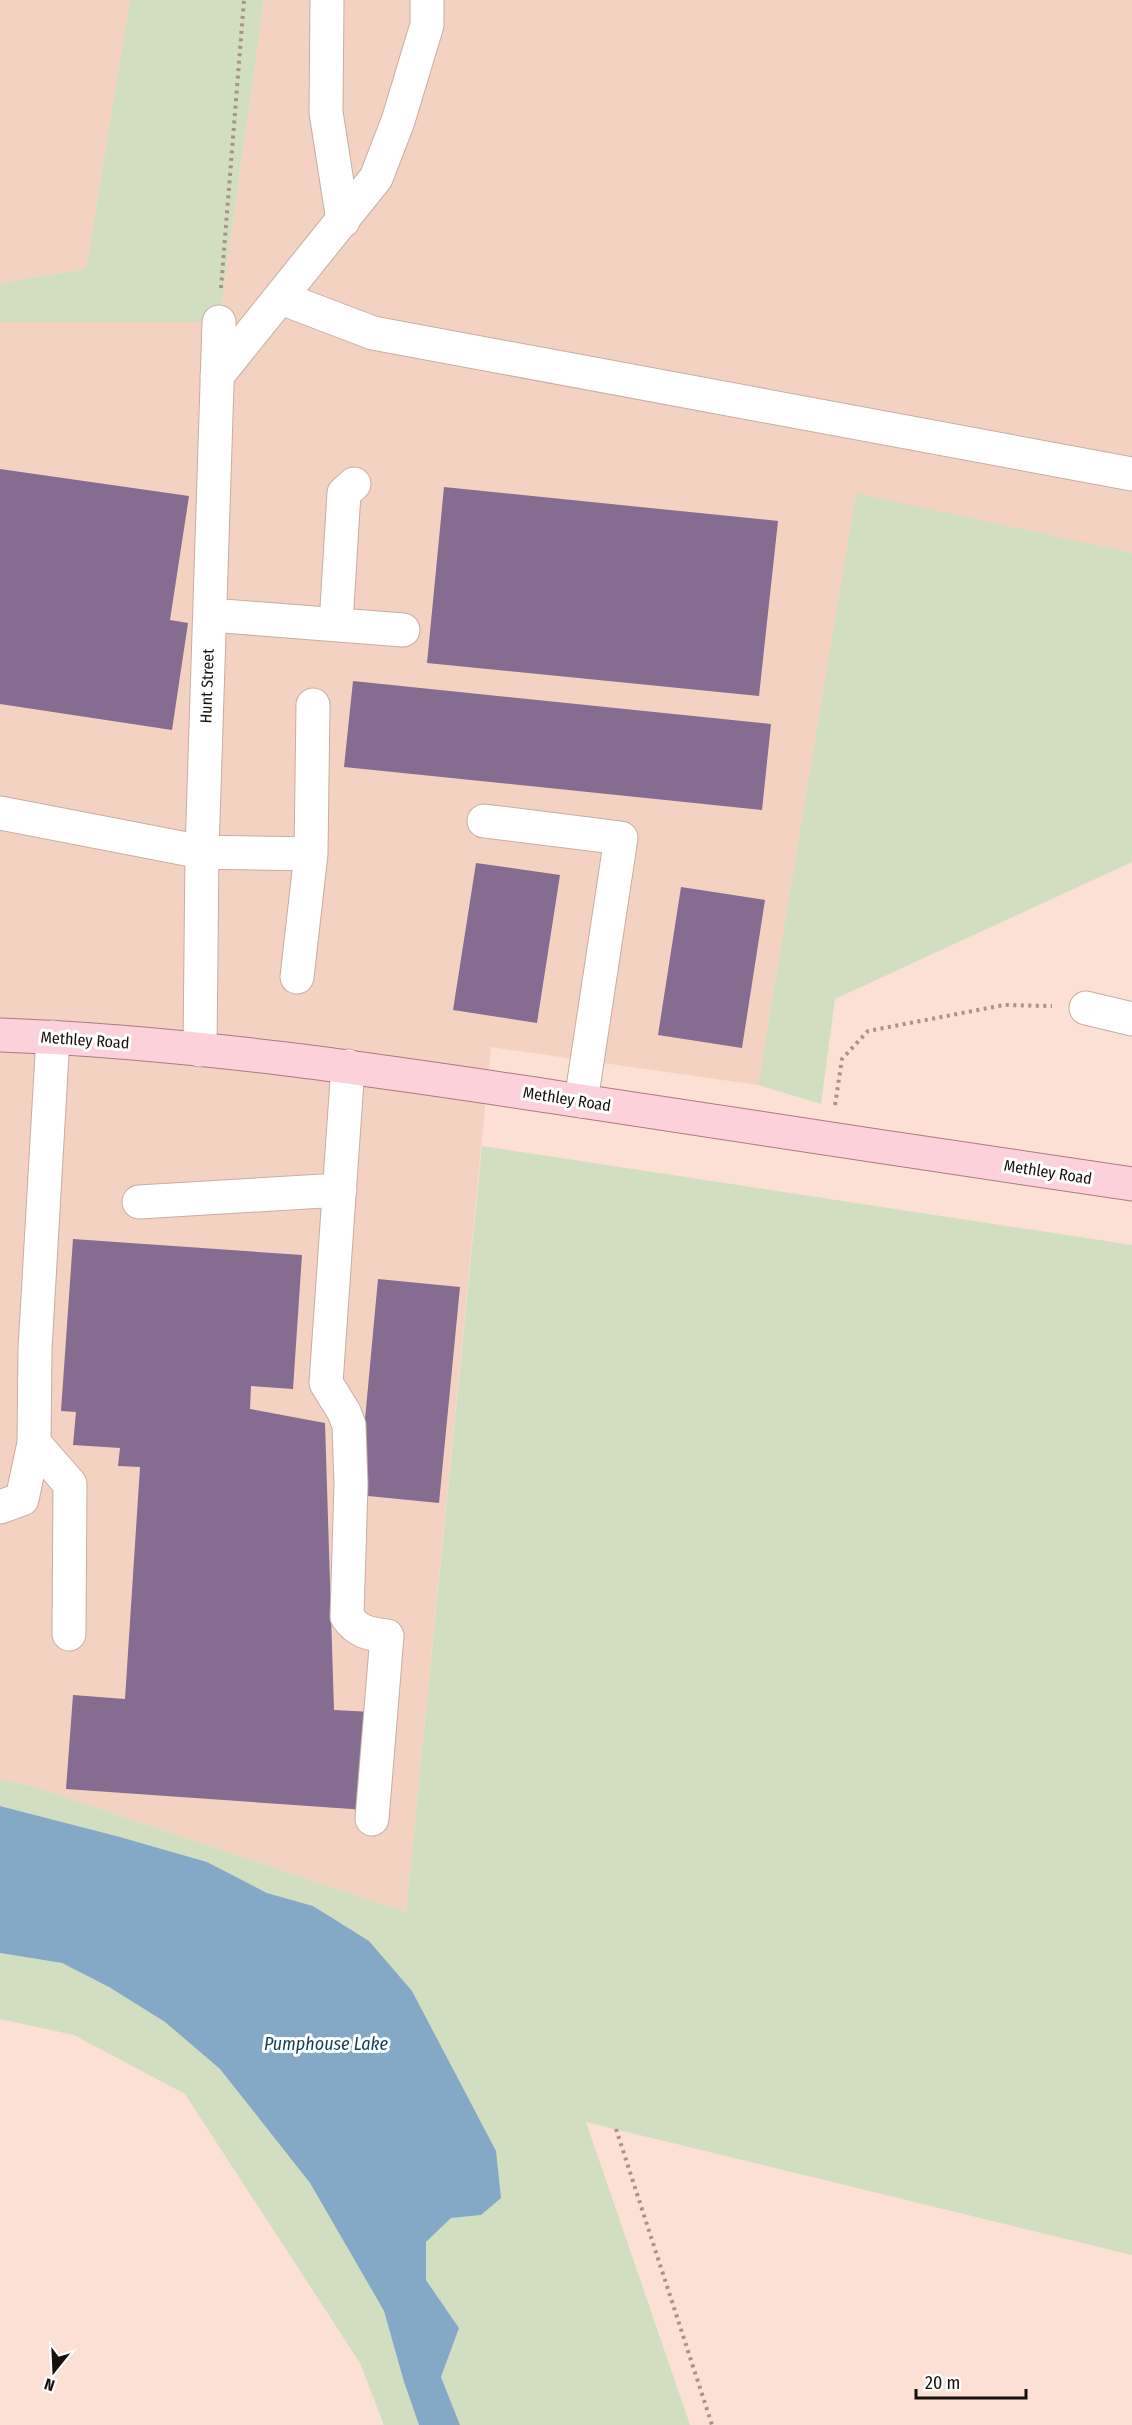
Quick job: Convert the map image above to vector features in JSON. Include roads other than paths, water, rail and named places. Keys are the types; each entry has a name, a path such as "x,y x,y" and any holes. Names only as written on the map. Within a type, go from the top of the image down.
{"main road":[{"name":"Methley Road","path":"0,1035 53,1037 201,1050 348,1066 1132,1184"}],"street":[{"path":"327,0 326,112 343,221"},
{"path":"217,376 376,178 398,121 427,26 427,0"},
{"path":"281,298 373,333 1132,474"},
{"name":"Hunt Street","path":"201,1050 202,852 219,322"},
{"path":"336,624 344,493 354,484"},
{"path":"210,615 403,630"},
{"path":"297,977 311,854 313,705"},
{"path":"0,813 202,852 311,854"},
{"path":"484,821 621,838 581,1101"},
{"path":"1086,1008 1132,1018"},
{"path":"0,1507 22,1499 34,1443 35,1349 53,1037"},
{"path":"348,1066 326,1383 344,1412 349,1425 351,1485 347,1617 355,1627 366,1634 387,1636 372,1819"},
{"path":"139,1202 340,1190"},
{"path":"34,1443 70,1484 69,1634"}],"water":[{"name":"Pumphouse Lake","path":"0,1806 207,1862 267,1893 313,1906 369,1941 412,1991 496,2151 501,2198 481,2215 451,2218 426,2242 426,2280 459,2328 441,2377 460,2425 419,2425 384,2311 310,2183 220,2069 165,2022 109,1987 62,1963 0,1953"}]}
